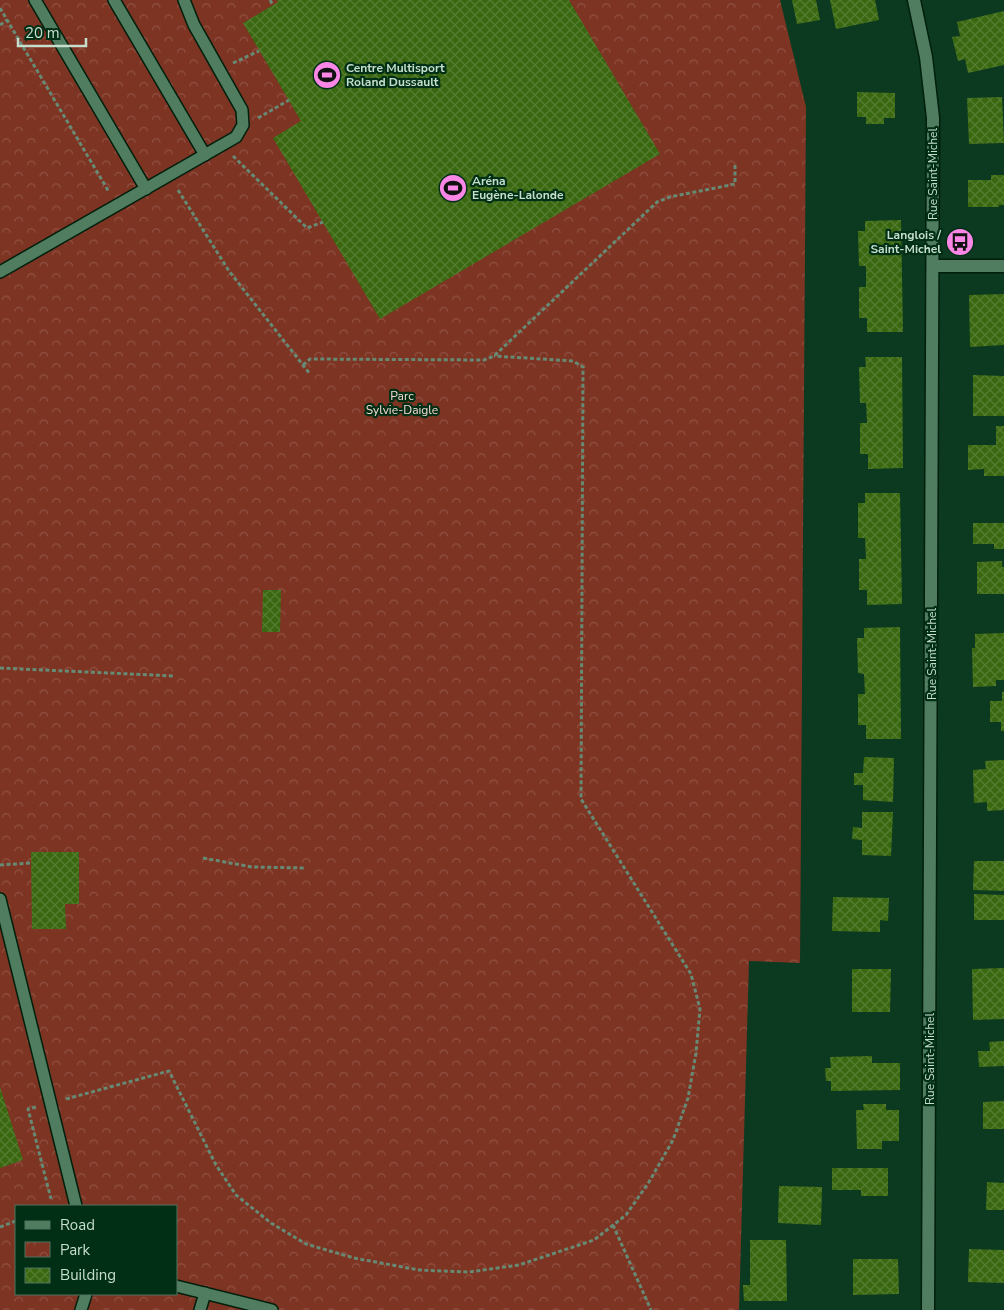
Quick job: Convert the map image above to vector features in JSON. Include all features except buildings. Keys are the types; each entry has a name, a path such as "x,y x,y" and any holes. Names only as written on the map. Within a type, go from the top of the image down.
{"street":[{"name":"Rue Saint-Michel","path":"914,0 926,57 933,118 928,1310"},
{"path":"933,266 1004,266"}],"lane":[{"path":"35,0 146,189"},
{"path":"114,0 205,155"},
{"path":"0,272 236,137 243,125 242,110 194,25 184,0"},
{"path":"0,899 76,1205"},
{"path":"178,1286 272,1310"},
{"path":"200,1310 205,1293"},
{"path":"81,1310 86,1295"}],"path":[{"path":"270,0 273,5"},
{"path":"0,8 117,205"},
{"path":"0,25 7,20"},
{"path":"219,69 259,51"},
{"path":"242,120 260,117 289,100"},
{"path":"222,145 307,228 323,222"},
{"path":"303,365 310,359 484,360 494,356 657,202 670,197 735,184 735,165"},
{"path":"170,176 229,271 310,374"},
{"path":"74,1096 169,1071 216,1165 236,1195 271,1223 306,1244 354,1258 419,1270 470,1272 519,1265 594,1240 626,1215 649,1182 673,1140 688,1098 696,1053 700,1009 691,974 581,799 583,367 573,361 494,356"},
{"path":"0,668 174,676"},
{"path":"203,858 252,867 305,868"},
{"path":"0,865 31,863"},
{"path":"0,1227 15,1222"},
{"path":"613,1225 651,1310"}],"green space":[{"name":"Parc Sylvie-Daigle","path":"0,0 780,0 806,107 800,963 749,961 739,1310 0,1310"}],"place":[{"name":"Centre Multisport Roland Dussault","path":"327,75"},
{"name":"Aréna Eugène-Lalonde","path":"453,188"},
{"name":"Langlois / Saint-Michel","path":"960,242"}]}
